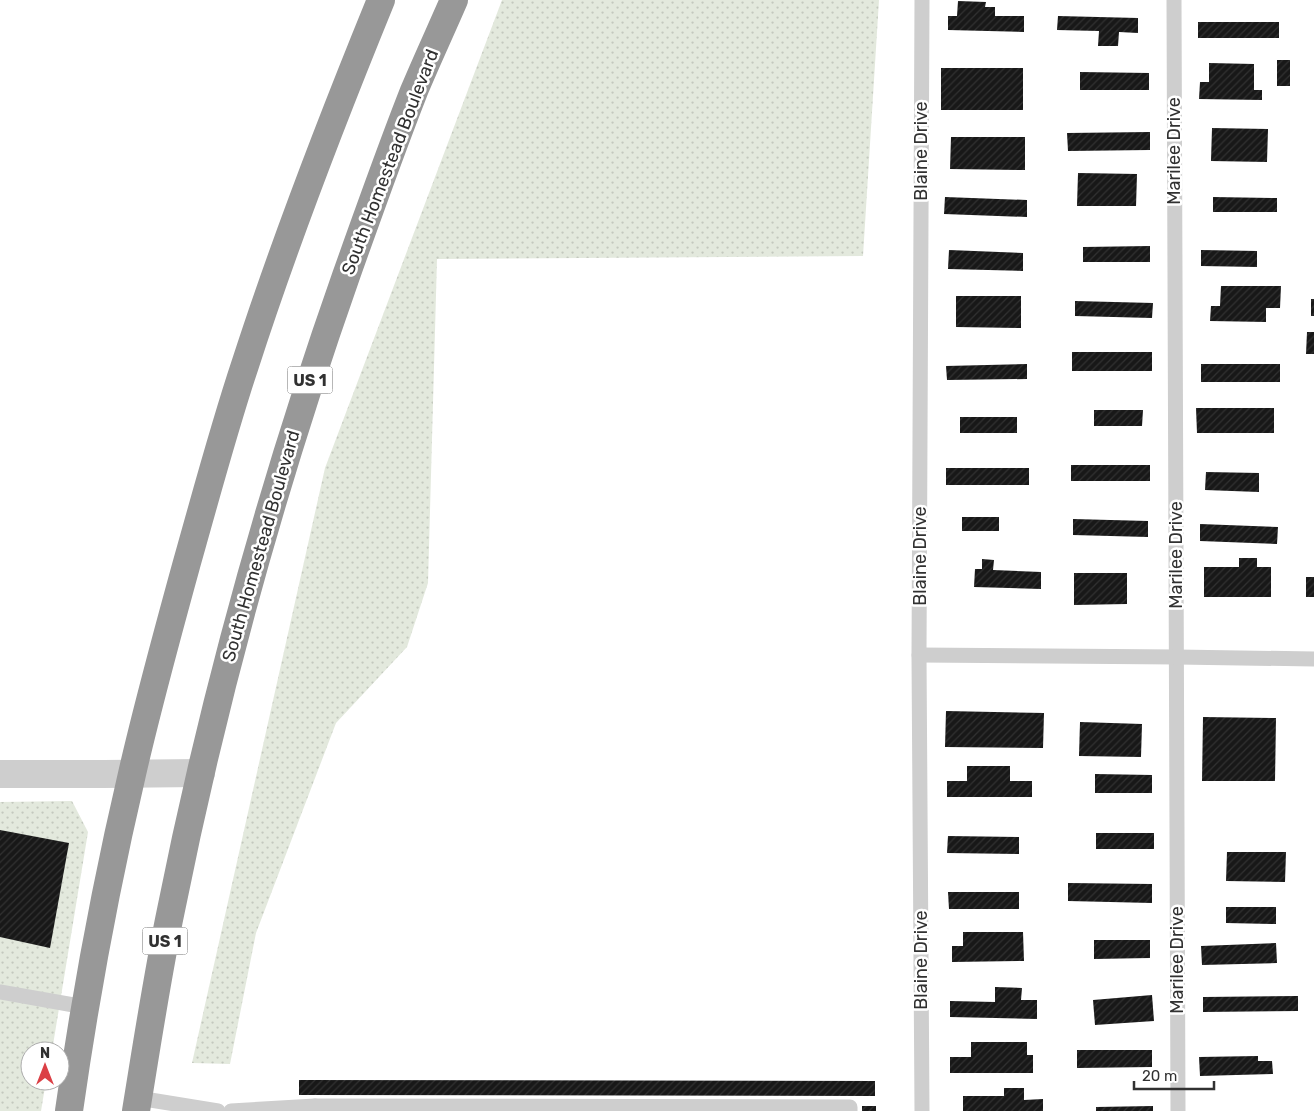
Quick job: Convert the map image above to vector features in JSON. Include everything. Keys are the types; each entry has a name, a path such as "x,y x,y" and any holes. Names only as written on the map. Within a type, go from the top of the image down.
{"highway":[{"path":"68,1111 85,1007 132,774 176,603 244,366 296,215 381,0"},
{"name":"South Homestead Boulevard","path":"137,1104 171,911 201,772 233,640 264,529 314,367 370,206 415,89 454,0"}],"street":[{"path":"0,774 201,772"}],"lane":[{"name":"Blaine Drive","path":"922,0 919,655 922,1111"},
{"name":"Marilee Drive","path":"1174,0 1178,1111"},
{"path":"919,655 1177,656 1314,659"},
{"path":"0,992 85,1007"},
{"path":"137,1104 218,1111"},
{"path":"231,1111 850,1107 850,1111"}],"shaded area":[{"path":"502,0 879,0 863,256 437,259 428,583 407,647 336,723 256,933 230,1064 192,1063 325,468"},
{"path":"72,801 88,832 54,1041 20,1041 20,1091 44,1091 41,1111 0,1111 0,802"}],"building":[{"path":"958,1 986,2 985,7 995,7 995,16 1024,16 1024,32 948,30 948,16 957,16"},
{"path":"1058,16 1138,18 1138,33 1119,32 1118,46 1098,46 1099,31 1057,30"},
{"path":"1198,22 1279,22 1279,38 1198,38"},
{"path":"1277,60 1290,60 1290,86 1277,86"},
{"path":"1209,63 1254,64 1254,90 1262,90 1262,100 1199,99 1200,82 1209,82"},
{"path":"941,68 1023,68 1023,110 941,110"},
{"path":"1080,72 1149,73 1149,90 1080,90"},
{"path":"1212,128 1268,129 1267,162 1211,161"},
{"path":"1150,132 1150,150 1068,151 1067,133"},
{"path":"951,137 1025,137 1025,170 950,169"},
{"path":"1078,173 1137,174 1136,206 1077,206"},
{"path":"945,197 1027,200 1027,217 944,214"},
{"path":"1213,197 1277,198 1277,212 1213,212"},
{"path":"1150,246 1150,262 1083,262 1083,247"},
{"path":"949,250 1023,253 1023,271 948,269"},
{"path":"1201,250 1257,251 1257,267 1201,266"},
{"path":"1221,286 1281,286 1280,308 1266,308 1266,322 1210,321 1211,306 1220,306"},
{"path":"956,296 1021,296 1021,328 956,327"},
{"path":"1311,299 1314,299 1314,316 1311,316"},
{"path":"1075,301 1153,303 1152,318 1075,316"},
{"path":"1307,332 1314,332 1314,354 1306,354"},
{"path":"1072,352 1152,352 1152,371 1072,371"},
{"path":"1027,364 1027,379 947,380 946,366"},
{"path":"1201,364 1280,364 1280,382 1201,382"},
{"path":"1196,408 1274,408 1274,433 1197,433"},
{"path":"1094,410 1143,410 1142,426 1094,426"},
{"path":"960,417 1017,417 1017,433 960,433"},
{"path":"1071,465 1150,465 1150,481 1071,481"},
{"path":"946,468 1029,468 1029,485 946,485"},
{"path":"1206,472 1259,473 1259,492 1205,490"},
{"path":"962,517 999,517 999,531 962,531"},
{"path":"1073,519 1148,521 1148,537 1073,535"},
{"path":"1200,524 1278,527 1277,544 1200,541"},
{"path":"1239,558 1257,558 1257,567 1271,567 1271,597 1204,597 1204,567 1239,567"},
{"path":"982,559 994,560 993,570 1041,572 1041,589 974,587 975,569 982,569"},
{"path":"1074,573 1127,573 1127,604 1074,605"},
{"path":"1306,577 1314,577 1314,597 1306,597"},
{"path":"946,711 1044,713 1043,748 945,747"},
{"path":"1203,717 1276,718 1275,781 1202,781"},
{"path":"1080,722 1142,724 1141,757 1079,756"},
{"path":"967,766 1010,766 1010,781 1032,781 1032,797 947,797 947,781 967,781"},
{"path":"1095,774 1152,775 1152,793 1095,793"},
{"path":"0,830 69,843 50,948 0,937"},
{"path":"1096,833 1154,833 1154,849 1096,849"},
{"path":"948,836 1019,837 1019,854 947,853"},
{"path":"1227,852 1286,852 1285,882 1226,881"},
{"path":"1068,883 1152,884 1152,903 1068,901"},
{"path":"948,892 1019,892 1019,909 949,909"},
{"path":"1226,907 1276,907 1276,924 1226,923"},
{"path":"963,932 1023,932 1024,961 952,962 952,946 963,946"},
{"path":"1094,940 1150,940 1150,958 1094,959"},
{"path":"1276,943 1277,963 1202,965 1201,946"},
{"path":"995,987 1022,988 1021,1000 1037,1000 1037,1019 950,1017 950,1001 995,1002"},
{"path":"1152,995 1154,1021 1095,1025 1093,1000"},
{"path":"1298,996 1298,1011 1203,1012 1203,997"},
{"path":"971,1042 1027,1042 1027,1055 1033,1055 1033,1073 950,1073 950,1057 971,1057"},
{"path":"1077,1050 1152,1050 1152,1067 1077,1068"},
{"path":"1258,1056 1258,1061 1272,1061 1273,1074 1200,1076 1199,1057"},
{"path":"299,1080 875,1081 875,1096 299,1095"},
{"path":"1004,1088 1024,1088 1024,1100 1043,1099 1043,1111 963,1111 963,1096 1004,1096"},
{"path":"862,1106 876,1106 876,1111 862,1111"},
{"path":"1153,1106 1153,1111 1096,1111 1096,1107"}]}
